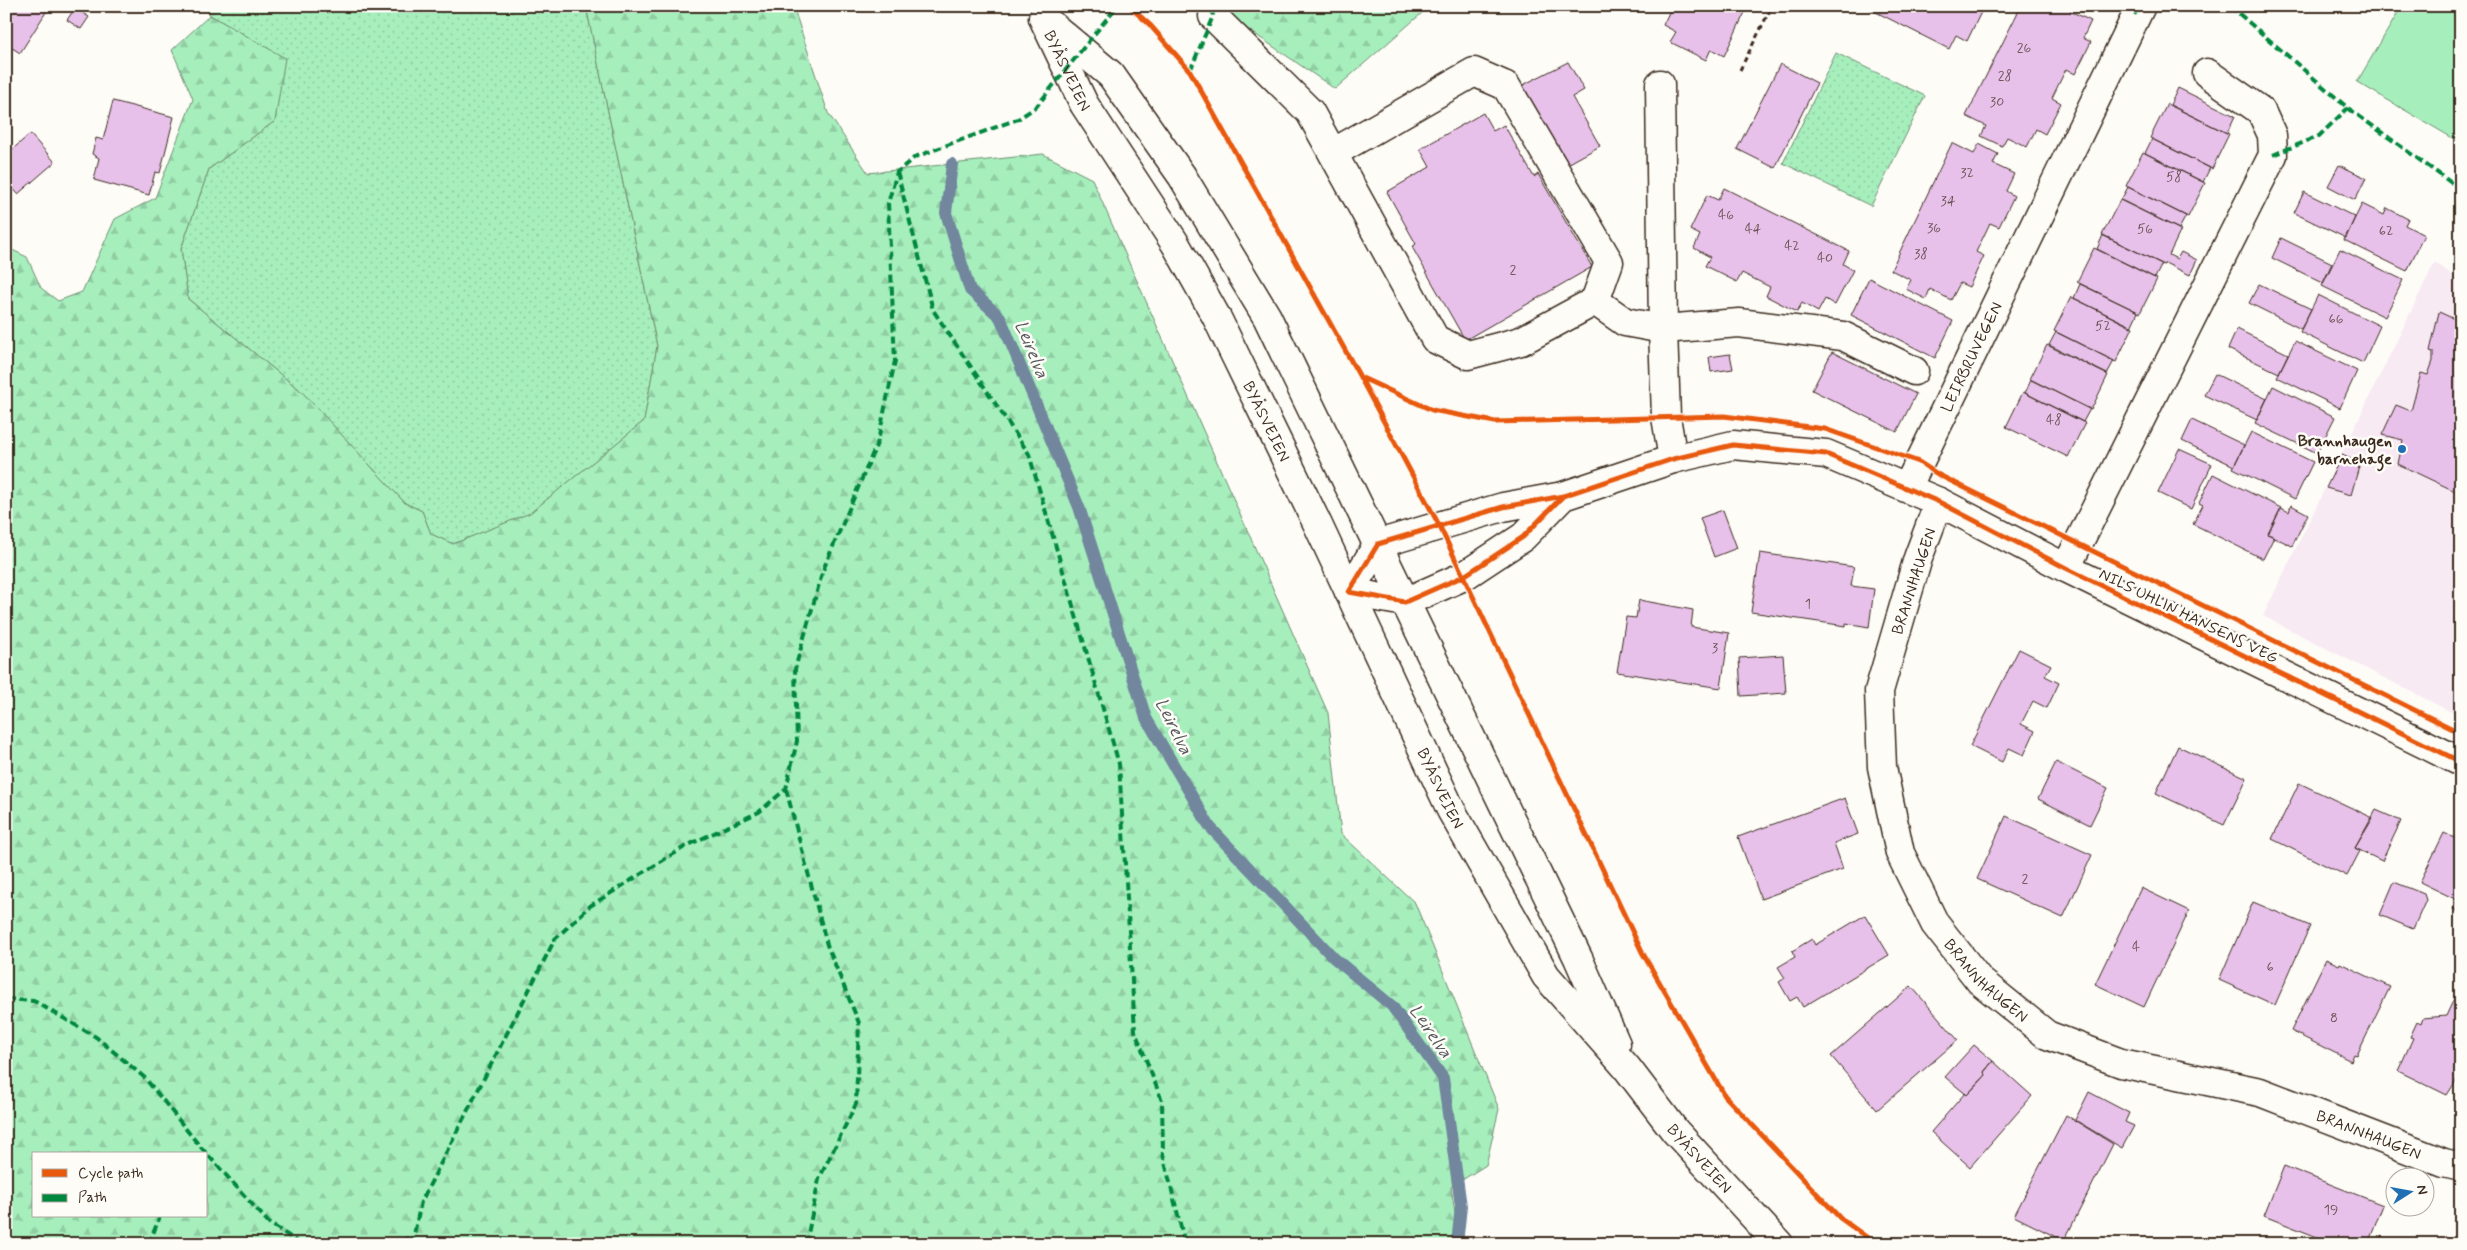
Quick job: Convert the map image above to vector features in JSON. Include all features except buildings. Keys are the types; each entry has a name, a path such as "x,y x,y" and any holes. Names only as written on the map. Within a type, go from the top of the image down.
{"street":[{"name":"LEIRBRUVEGEN","path":"1908,488 2140,6"},
{"name":"BYÅSVEIEN","path":"1037,12 1111,75 1182,176 1267,317 1578,958 1627,1068"},
{"name":"BYÅSVEIEN","path":"1037,12 1084,104 1174,244 1216,316 1349,592 1451,810 1546,976 1627,1068 1675,1130 1779,1244"},
{"path":"1213,16 1310,112 1436,339 1468,355 1521,341 1595,300 1610,262 1506,86 1474,72 1333,153"},
{"path":"2066,568 2274,155 2272,135 2261,111 2207,73"},
{"path":"1660,84 1662,329 1666,416 1673,459"},
{"path":"1595,300 1625,322 1662,329 1739,323 1843,336 1914,370"},
{"path":"1563,496 1523,537 1464,576 1405,602 1349,592 1378,544 1503,506 1563,496 1673,459 1733,445 1826,454 1908,488"},
{"name":"NILS UHLIN HANSENS VEG","path":"1908,488 1939,502 2066,568 2461,762"},
{"name":"BRANNHAUGEN","path":"1939,502 1918,558 1878,691 1882,767 1900,853 1934,924 1980,981 2047,1035 2122,1063 2260,1092 2444,1164 2461,1167"}],"path":[{"path":"1740,70 1772,6"}],"shaded area":[{"name":"Brannhaugen barnehage","path":"2435,262 2461,282 2461,717 2263,616"}],"green space":[{"path":"207,6 586,6 657,346 644,421 529,514 453,544 431,534 422,511 405,503 302,392 188,299 181,249 209,169 275,121 284,58 210,15"},
{"path":"586,6 793,6 828,113 868,173 1043,154 1092,179 1328,713 1341,834 1415,903 1499,1109 1486,1165 1451,1187 1460,1244 6,1244 6,247 27,257 41,288 58,301 82,292 115,219 155,198 193,99 172,50 210,15 285,58 275,121 209,169 181,249 188,299 302,392 405,503 422,511 431,534 453,544 530,513 644,421 657,346"},
{"path":"1214,6 1430,6 1335,89"},
{"path":"2402,6 2461,6 2461,143 2357,82"},
{"path":"1836,53 1925,96 1871,206 1783,163"}],"waterway":[{"name":"Leirelva","path":"952,164 946,213 970,290 1000,317 1079,507 1146,718 1210,827 1334,958 1392,1006 1443,1078 1461,1206 1457,1244"}],"marked path":[{"path":"412,1244 421,1202 555,939 590,906 686,846 759,812 786,789 797,741 795,669 823,570 878,441 895,361 888,203 897,172 915,157 1018,119 1036,107 1117,6"},
{"path":"1190,71 1213,16 1212,6"},
{"path":"2124,6 2137,14"},
{"path":"2230,6 2348,108 2461,190"},
{"path":"2273,155 2319,136 2348,108"},
{"path":"897,172 933,310 1029,454 1119,764 1135,1031 1162,1101 1163,1154 1185,1244"},
{"path":"786,789 827,945 859,1023 856,1104 819,1179 806,1244"},
{"path":"6,999 34,1001 96,1037 145,1078 205,1152"},
{"path":"208,1155 269,1223 301,1244"},
{"path":"149,1244 159,1218"},
{"path":"389,1244 412,1237"}],"cycle path":[{"path":"1129,6 1150,25 1190,71 1360,377 1439,525 1642,952 1725,1096 1840,1218 1876,1244"},
{"path":"1360,377 1432,410 1495,422 1724,416 1825,429 1919,462 1939,475 2461,733"},
{"path":"1563,496 1523,537 1464,576 1405,602 1349,592 1378,544 1503,507 1563,496 1673,459 1733,445 1826,454 1939,502 2066,568 2461,762"}],"place":[{"name":"Brannhaugen barnehage","path":"2402,449"}]}
